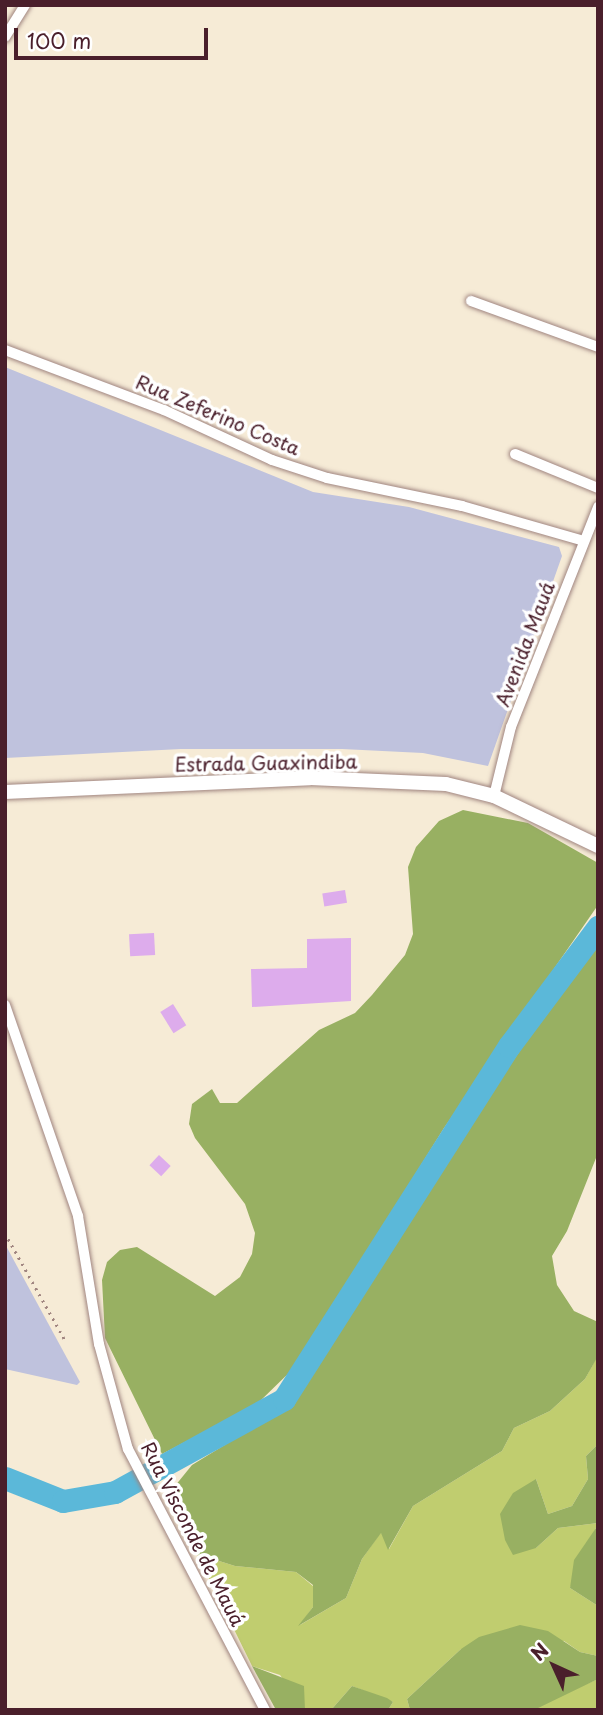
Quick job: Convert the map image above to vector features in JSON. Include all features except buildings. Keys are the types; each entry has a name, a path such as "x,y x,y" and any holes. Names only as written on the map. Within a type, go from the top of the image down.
{"street":[{"path":"5,37 24,5"},
{"path":"471,301 598,347"},
{"name":"Rua Zeferino Costa","path":"5,350 164,410 272,460 327,478 462,506 584,541"},
{"path":"515,453 598,488"},
{"name":"Avenida Mauá","path":"494,796 511,727 598,507"},
{"name":"Estrada Guaxindiba","path":"5,792 310,778 446,784 494,796 598,846"},
{"name":"Rua Visconde de Mauá","path":"5,1005 78,1216 99,1344 131,1456 265,1710"}],"path":[{"path":"5,1233 65,1340"}],"shaded area":[{"path":"5,367 313,492 409,507 559,547 562,556 488,766 423,753 342,749 181,749 5,758"},
{"path":"5,1244 80,1382 77,1385 5,1369"}],"green space":[{"path":"463,810 528,823 598,863 598,905 444,1128 296,1366 256,1405 162,1454 105,1338 102,1280 107,1262 120,1250 137,1247 215,1296 240,1277 252,1254 255,1233 245,1204 195,1138 189,1124 192,1104 212,1089 220,1103 237,1103 319,1030 355,1013 372,995 405,955 413,934 408,867 416,847 439,821"},
{"path":"598,943 598,1153 567,1231 552,1256 557,1285 574,1311 598,1322 598,1356 585,1379 550,1411 514,1428 502,1451 413,1506 388,1550 381,1533 362,1559 346,1598 298,1626 313,1607 313,1585 296,1572 235,1566 197,1554 166,1497 192,1465 272,1416 313,1365 430,1183 553,1002"},
{"path":"598,1355 598,1444 586,1456 588,1479 572,1506 548,1514 536,1479 536,1548 558,1528 598,1523 570,1588 598,1606 598,1656 580,1652 564,1641 461,1649 407,1699 410,1710 388,1710 393,1702 352,1686 331,1710 305,1710 280,1675 252,1666 197,1554 235,1566 296,1572 313,1586 313,1607 300,1625 346,1598 362,1559 381,1532 389,1549 413,1506 502,1451 514,1428 550,1411 585,1379"},
{"path":"598,1444 598,1523 558,1528 536,1548 513,1555 505,1540 500,1514 513,1493 536,1479 548,1514 572,1506 588,1479 586,1456"},
{"path":"598,1525 598,1606 570,1588 574,1560"},
{"path":"520,1625 548,1631 580,1652 598,1656 598,1679 534,1710 410,1710 407,1699 461,1649 479,1637"},
{"path":"252,1666 304,1686 305,1710 276,1710"},
{"path":"598,1679 598,1708 534,1710 542,1703"},
{"path":"352,1686 393,1702 388,1710 331,1710"}],"waterway":[{"path":"5,1478 63,1501 115,1492 284,1399 509,1046 598,927"}]}
